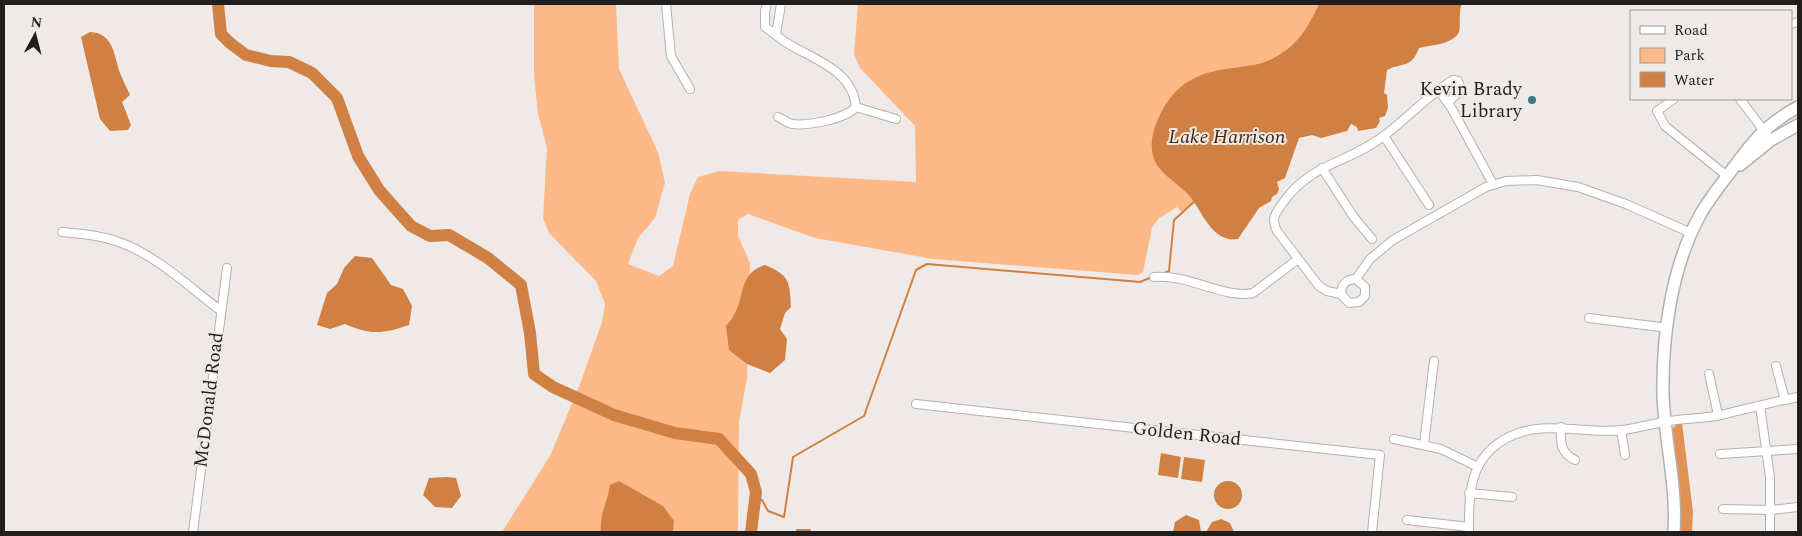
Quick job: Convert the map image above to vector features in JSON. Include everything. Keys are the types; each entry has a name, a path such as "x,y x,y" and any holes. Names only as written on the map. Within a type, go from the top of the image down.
{"street":[{"path":"666,4 671,56 690,89"},
{"path":"767,4 765,27 785,42 839,73 852,88 856,107"},
{"path":"776,34 780,4"},
{"path":"1356,279 1365,287 1362,300 1349,303 1341,294 1327,291 1319,286 1277,231 1274,217 1293,188 1306,176 1384,136 1438,89 1453,80 1461,85 1459,93 1448,103"},
{"path":"1438,89 1448,103 1493,184"},
{"path":"1673,100 1657,111 1665,126 1728,176"},
{"path":"1741,100 1771,140"},
{"path":"778,117 792,124 833,119 850,113 856,107"},
{"path":"856,107 896,118"},
{"path":"1674,532 1674,492 1665,422 1664,370 1668,328 1676,280 1691,233 1708,201 1752,142 1764,130 1798,107"},
{"path":"1728,176 1771,140 1798,125"},
{"path":"1384,136 1429,205"},
{"path":"1322,168 1353,216 1372,239"},
{"path":"1341,294 1346,281 1356,279 1382,247 1493,184 1520,180 1578,187 1626,204 1691,233"},
{"path":"62,232 94,235 120,242 149,257 220,310"},
{"path":"1154,277 1181,278 1234,294 1253,293 1298,259"},
{"name":"McDonald Road","path":"193,532 220,310 227,268"},
{"path":"1589,318 1668,328"},
{"path":"1424,444 1434,361"},
{"path":"1776,366 1785,400"},
{"path":"1709,374 1718,415"},
{"path":"1407,520 1469,529 1469,493 1478,467 1486,456 1504,439 1536,428 1561,427 1603,432 1621,430 1718,415 1798,397"},
{"name":"Golden Road","path":"916,404 1380,455 1372,532"},
{"path":"1760,406 1768,450 1772,510 1770,532"},
{"path":"1561,427 1562,449 1575,460"},
{"path":"1621,430 1625,455"},
{"path":"1394,439 1424,444 1450,453 1478,467"},
{"path":"1720,454 1798,449"},
{"path":"1469,493 1512,497"},
{"path":"1723,509 1772,510 1798,507"}],"green space":[{"path":"534,4 616,4 619,69 658,152 665,183 655,218 638,238 628,264 659,276 673,266 690,194 698,177 719,171 916,182 915,126 860,68 854,54 858,4 1403,4 1182,213 1177,207 1158,219 1152,228 1143,272 1138,275 933,259 815,238 748,214 738,220 738,236 750,263 747,378 739,422 738,532 502,532 550,456 580,384 602,322 605,304 596,281 549,233 543,218 547,148 538,114 534,76"}],"shaded area":[{"path":"1677,424 1682,424 1683,431 1693,512 1692,532 1680,532 1679,482 1672,429"}],"water":[{"name":"Lake Harrison","path":"1319,4 1462,4 1460,29 1452,40 1419,48 1410,62 1387,70 1384,93 1387,95 1388,108 1385,116 1379,118 1380,121 1376,128 1358,131 1357,127 1351,124 1347,131 1321,138 1312,135 1299,138 1285,178 1277,182 1279,189 1277,194 1272,197 1271,201 1259,208 1238,239 1223,237 1211,228 1190,197 1161,170 1154,160 1152,144 1156,124 1169,100 1186,83 1196,77 1220,70 1259,64 1283,53 1301,35"},
{"path":"90,32 104,36 112,46 120,73 130,95 122,102 131,125 128,130 110,131 100,119 81,37"},
{"path":"355,256 372,258 391,285 403,289 412,306 409,325 384,332 369,332 345,324 330,329 317,325 327,293 337,284 344,268"},
{"path":"765,265 779,272 787,280 791,307 785,313 780,329 787,339 785,360 770,373 747,364 729,350 726,326 738,306 747,279 751,273"},
{"path":"1161,453 1181,457 1178,478 1158,475"},
{"path":"1184,457 1205,460 1202,482 1181,479"},
{"path":"429,478 456,478 461,496 452,508 435,507 423,495"},
{"path":"619,481 663,506 674,521 673,532 601,531 601,519 610,485"},
{"path":"1228,481 1238,485 1242,495 1238,505 1228,509 1218,505 1214,495 1218,485"},
{"path":"1186,515 1199,520 1201,532 1173,532 1175,522"},
{"path":"1221,519 1230,523 1234,532 1206,532 1212,522"}],"waterway":[{"path":"218,4 221,34 230,43 246,55 271,61 289,62 312,73 337,98 358,156 379,190 411,226 430,236 449,235 488,258 521,285 530,333 534,374 553,387 614,415 675,433 719,439 751,474 756,492 751,532"},
{"path":"1162,274 1169,271 1174,220 1195,201"},
{"path":"756,503 762,500 768,511 784,517 793,457 864,416 916,270 927,264 1140,282 1152,277"},
{"path":"799,532 797,530 810,530"}],"place":[{"name":"Kevin Brady Library","path":"1532,100"}]}
